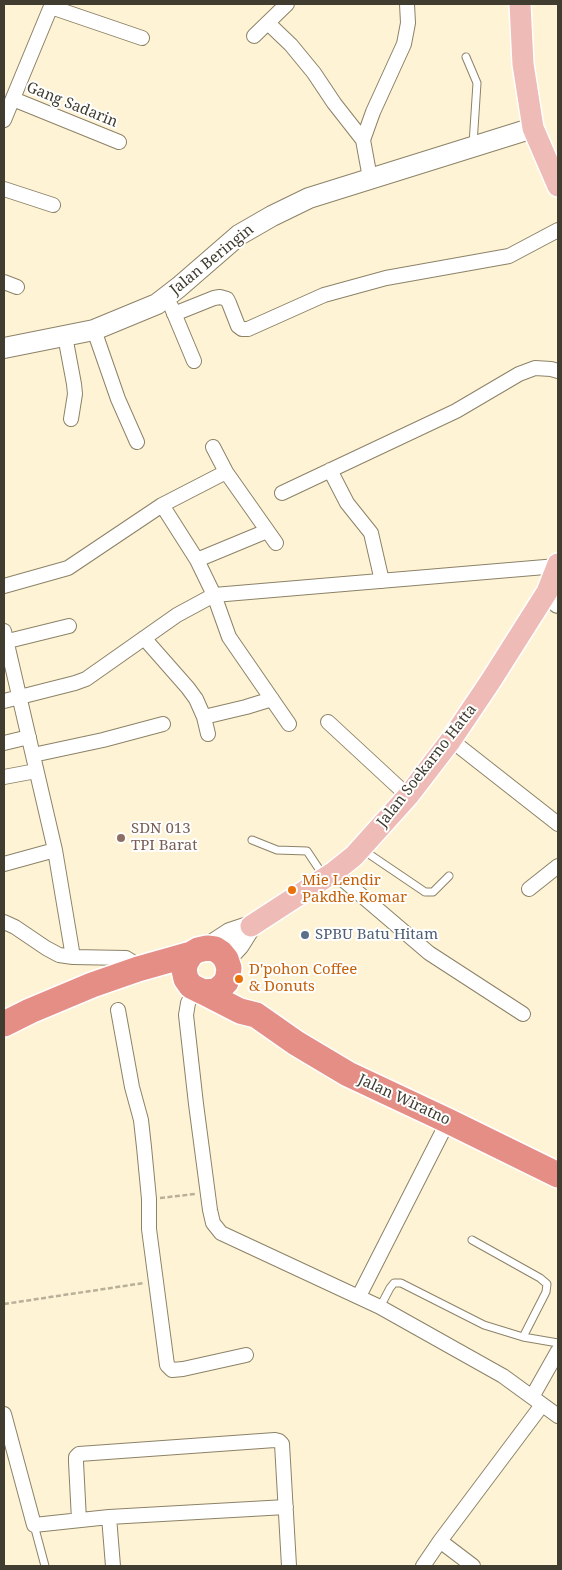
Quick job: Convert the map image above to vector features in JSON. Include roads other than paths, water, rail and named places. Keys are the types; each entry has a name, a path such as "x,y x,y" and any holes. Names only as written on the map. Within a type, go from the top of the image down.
{"highway":[{"path":"4,1024 30,1010 92,985 142,968 213,959"},
{"path":"213,959 226,982 216,991 196,989 186,979 184,970 186,962 213,959"},
{"name":"Jalan Wiratno","path":"213,959 248,998 256,1015"},
{"name":"Jalan Wiratno","path":"142,968 196,989 240,1011 256,1015 296,1043 348,1074 558,1175"}],"main road":[{"path":"520,4 523,64 533,128 558,186"},
{"name":"Jalan Soekarno Hatta","path":"251,926 329,875 361,849 408,796 451,740 553,598 558,565"}],"street":[{"path":"254,36 287,4"},
{"path":"363,140 373,112 404,44 408,23 406,4"},
{"path":"4,120 52,5 142,38"},
{"path":"268,23 291,45 314,73 363,140 370,178"},
{"name":"Gang Sadarin","path":"12,99 119,142"},
{"name":"Jalan Beringin","path":"4,348 94,330 157,304 171,305 239,235 272,216 309,198 533,128"},
{"path":"4,189 53,205"},
{"path":"194,361 171,305 220,297 227,299 238,326 242,329 248,329 324,295 386,278 509,256 558,230"},
{"path":"4,282 17,288"},
{"path":"94,330 118,399 136,442"},
{"path":"65,336 75,394 71,419"},
{"path":"282,493 456,411 519,374 535,368 558,371"},
{"path":"213,447 226,472 276,543"},
{"path":"330,470 347,503 371,533 382,581"},
{"path":"4,586 68,568 162,505 226,472"},
{"path":"162,505 197,560 214,595 229,637 289,724"},
{"path":"197,560 267,531"},
{"path":"4,701 86,679 177,615 214,595 558,565"},
{"path":"69,626 5,638 55,850 73,957"},
{"path":"144,638 188,688 204,717 208,734"},
{"path":"204,717 272,699"},
{"path":"328,722 408,796"},
{"path":"33,755 103,740 164,724"},
{"path":"4,743 29,738"},
{"path":"451,740 558,824"},
{"path":"4,777 36,771"},
{"path":"4,864 55,850"},
{"path":"529,889 558,866"},
{"path":"329,875 429,953 523,1014"},
{"path":"4,922 59,955 126,958 142,968"},
{"name":"Jalan Soekarno Hatta","path":"213,959 230,933 251,926"},
{"path":"196,989 188,1003 186,1015 207,1193 213,1223 221,1233 380,1307 503,1376 558,1416"},
{"path":"118,1010 140,1120 149,1199 150,1229 167,1365 172,1370 183,1369 246,1355"},
{"path":"358,1296 448,1121"},
{"path":"423,1566 537,1401 558,1352"},
{"path":"4,1414 34,1525 79,1520 286,1507"},
{"path":"79,1520 76,1462 76,1457 79,1454 275,1440 282,1444 289,1566"},
{"path":"109,1518 113,1566"},
{"path":"440,1541 473,1566"}],"lane":[{"path":"466,57 477,83 472,147"},
{"path":"252,840 277,850 307,851 329,875"},
{"path":"361,849 425,892 433,892 449,876"},
{"path":"472,1240 540,1278 547,1284 546,1292 523,1337"},
{"path":"380,1307 394,1283 401,1282 484,1325 523,1337 558,1343"},
{"path":"34,1525 45,1566"}],"place":[{"name":"SDN 013 TPI Barat","path":"121,838"},
{"name":"Mie Lendir Pakdhe Komar","path":"292,890"},
{"name":"SPBU Batu Hitam","path":"305,935"},
{"name":"D'pohon Coffee & Donuts","path":"239,979"}]}
